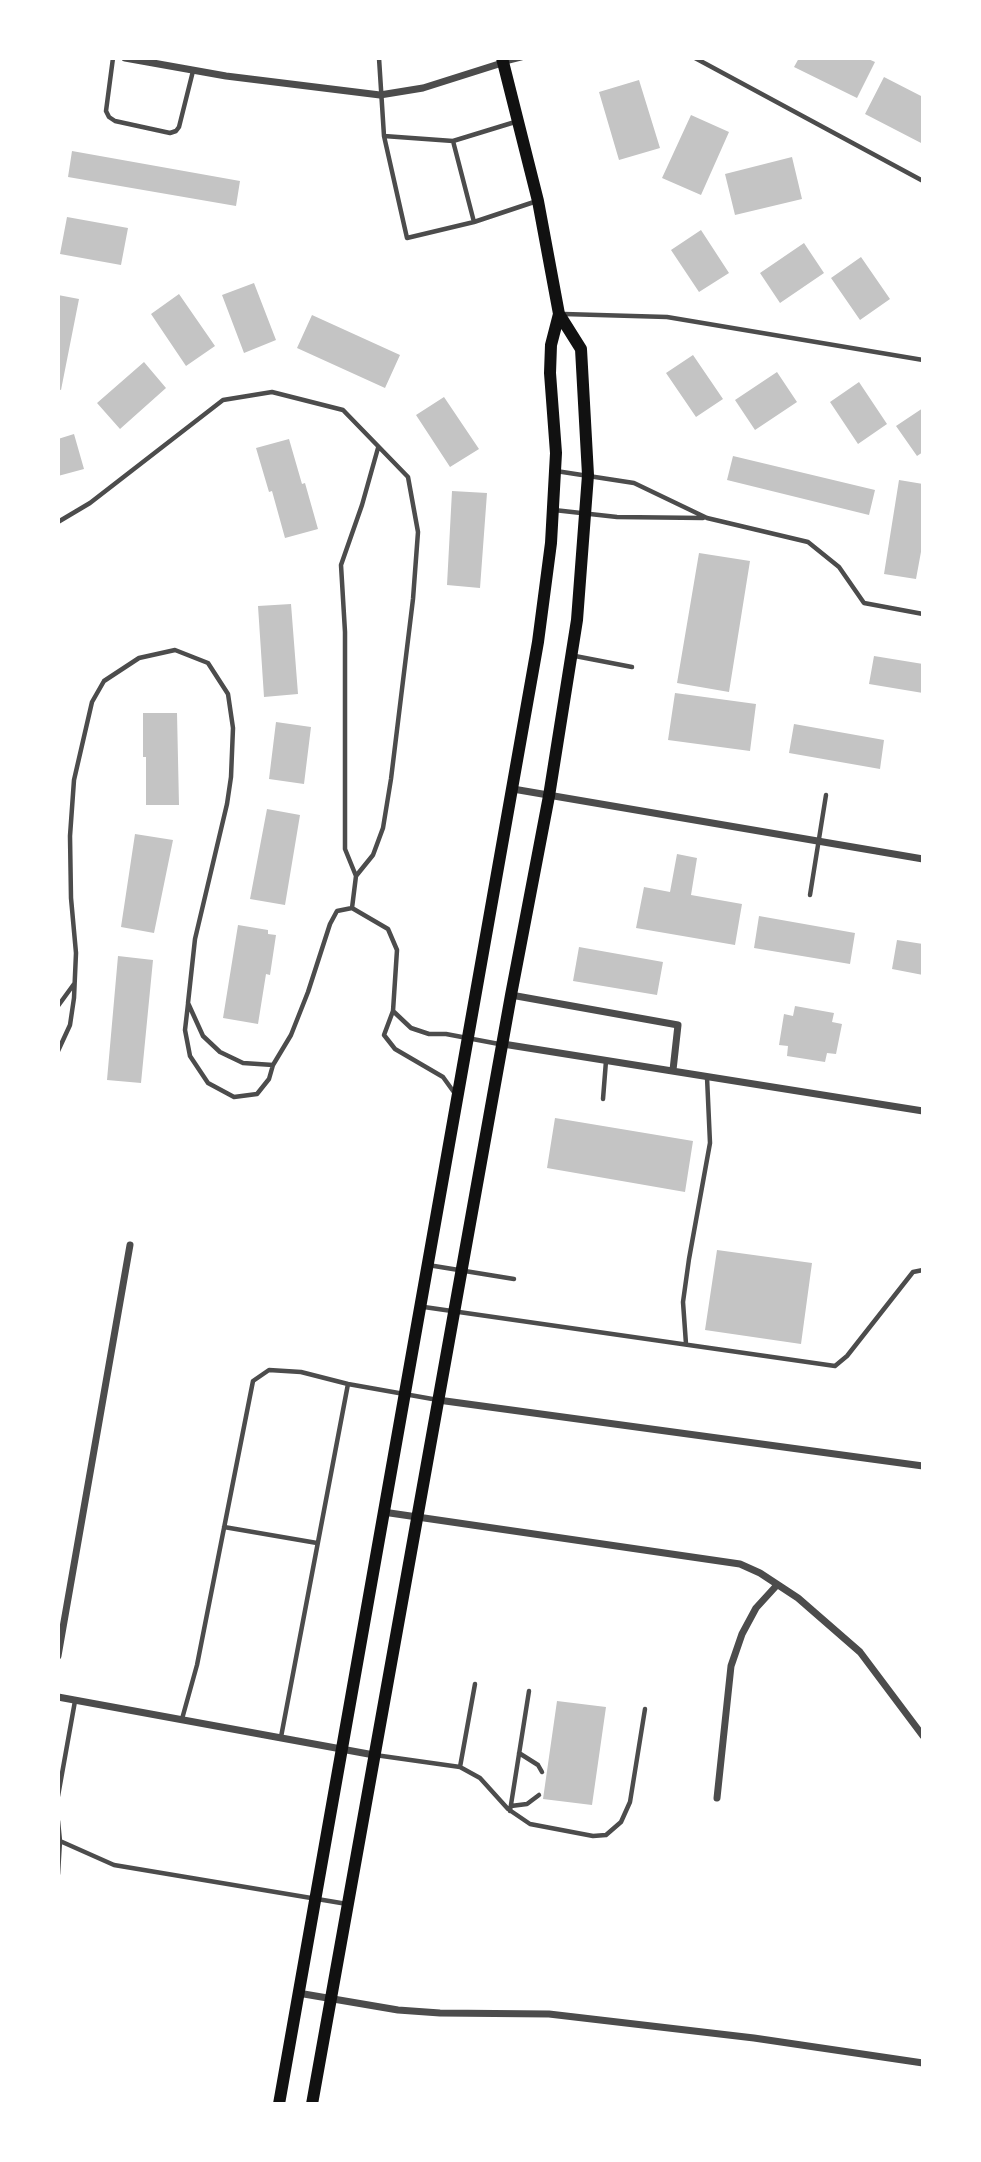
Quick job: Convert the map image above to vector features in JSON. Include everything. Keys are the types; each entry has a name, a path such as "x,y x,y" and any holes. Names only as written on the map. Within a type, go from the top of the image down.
{"main road":[{"path":"312,2104 511,995 550,796 577,620 587,475 581,349 559,314 538,201 519,121 500,59"},
{"path":"279,2104 538,642 551,543 556,453 550,359 559,314"}],"street":[{"path":"125,58 226,76 380,94 422,88 500,59"},
{"path":"513,789 923,859"},
{"path":"511,995 678,1025 673,1070"},
{"path":"503,1044 923,1111"},
{"path":"58,1656 130,1245"},
{"path":"438,1400 923,1466"},
{"path":"383,1513 721,1560 750,1569 798,1598 860,1652 923,1737"},
{"path":"717,1798 731,1666 742,1634 756,1608 777,1585"},
{"path":"58,1697 374,1755"},
{"path":"298,1993 398,2010 549,2014 754,2038 923,2063"}],"lane":[{"path":"113,58 106,111 109,117 115,121 170,133 179,127 193,70"},
{"path":"379,58 384,136 407,238 474,222 538,201"},
{"path":"500,59 522,58"},
{"path":"695,58 923,181"},
{"path":"384,136 453,141 519,121"},
{"path":"453,141 474,222"},
{"path":"559,314 667,317 923,360"},
{"path":"58,522 90,503 223,400 272,391 342,410 408,477 418,532 413,599 391,779 383,828 373,855 356,876"},
{"path":"352,908 356,876 345,849 345,632 341,565 378,448"},
{"path":"555,471 634,483 707,518 808,542 839,567 864,603 923,614"},
{"path":"553,510 617,517 707,518"},
{"path":"58,1052 70,1025 75,983 70,836 74,780 92,702 104,681 139,659 175,650 208,663 228,694 233,728 227,804 195,939 185,1030 190,1056 208,1083 234,1097 257,1094 269,1079 273,1065 291,1035 330,924 337,911 352,908 388,929 397,950 393,1011 384,1035 395,1049 443,1077 458,1098"},
{"path":"571,656 632,667"},
{"path":"810,895 826,795"},
{"path":"58,1006 75,983"},
{"path":"188,1003 203,1035 219,1052 243,1063 273,1065"},
{"path":"393,1011 411,1028 429,1034 446,1034 503,1044"},
{"path":"603,1099 607,1060"},
{"path":"685,1345 683,1302 710,1143 707,1076"},
{"path":"428,1265 514,1279"},
{"path":"421,1306 835,1366 848,1356 914,1272 923,1270"},
{"path":"182,1719 197,1665 253,1381 269,1370 301,1372 348,1384 438,1400"},
{"path":"281,1737 348,1384"},
{"path":"225,1527 317,1544"},
{"path":"460,1767 475,1684"},
{"path":"511,1808 529,1691"},
{"path":"58,1796 75,1700"},
{"path":"374,1755 460,1767 480,1778 530,1824 593,1836 606,1835 621,1822 629,1802 645,1709"},
{"path":"519,1753 538,1765 542,1772"},
{"path":"511,1808 527,1804 539,1795"},
{"path":"58,1821 58,1874"},
{"path":"60,1841 114,1865 347,1904"}],"building":[{"path":"799,58 866,58 875,62 857,98 794,67"},
{"path":"884,77 923,97 923,144 865,114"},
{"path":"639,80 660,148 619,160 599,92"},
{"path":"691,115 729,132 701,195 662,178"},
{"path":"72,151 240,181 236,206 68,177"},
{"path":"792,157 802,199 735,215 725,174"},
{"path":"67,217 128,228 121,265 60,254"},
{"path":"701,230 729,273 699,292 671,250"},
{"path":"804,243 824,273 780,303 760,273"},
{"path":"861,257 890,299 860,320 831,278"},
{"path":"254,283 276,340 244,353 222,295"},
{"path":"179,294 215,346 186,366 151,314"},
{"path":"58,295 79,299 61,390 58,389"},
{"path":"312,315 400,355 385,388 297,348"},
{"path":"693,355 723,399 696,417 666,373"},
{"path":"144,362 166,388 120,429 97,403"},
{"path":"777,372 797,402 755,430 735,400"},
{"path":"859,382 887,424 858,444 830,402"},
{"path":"444,397 479,449 450,467 416,415"},
{"path":"923,408 923,452 917,456 896,426"},
{"path":"74,434 84,469 58,476 58,439"},
{"path":"289,439 318,529 285,538 256,448"},
{"path":"733,456 875,490 869,515 727,480"},
{"path":"899,480 923,484 923,541 916,579 884,574"},
{"path":"452,491 487,493 480,588 447,585"},
{"path":"699,553 750,561 729,692 677,683"},
{"path":"291,604 298,694 264,697 258,606"},
{"path":"874,656 923,664 923,693 869,684"},
{"path":"675,693 756,704 750,751 668,740"},
{"path":"143,713 177,713 179,805 146,805"},
{"path":"276,722 311,727 304,784 269,779"},
{"path":"794,724 884,740 880,769 789,753"},
{"path":"267,809 300,815 285,905 250,899"},
{"path":"135,834 173,840 154,933 121,927"},
{"path":"677,854 697,858 691,895 742,904 735,945 636,928 644,887 670,892"},
{"path":"759,916 855,933 850,964 754,948"},
{"path":"238,925 268,930 268,934 276,935 258,1024 223,1018"},
{"path":"897,940 923,944 923,975 892,969"},
{"path":"579,947 663,962 657,995 573,981"},
{"path":"118,956 153,960 141,1083 107,1080"},
{"path":"795,1006 834,1013 832,1022 842,1024 836,1054 827,1053 825,1062 787,1056 788,1046 779,1045 784,1014 793,1016"},
{"path":"555,1118 693,1141 685,1192 547,1168"},
{"path":"717,1250 812,1263 801,1344 705,1330"},
{"path":"557,1701 606,1707 592,1805 543,1799"}]}
